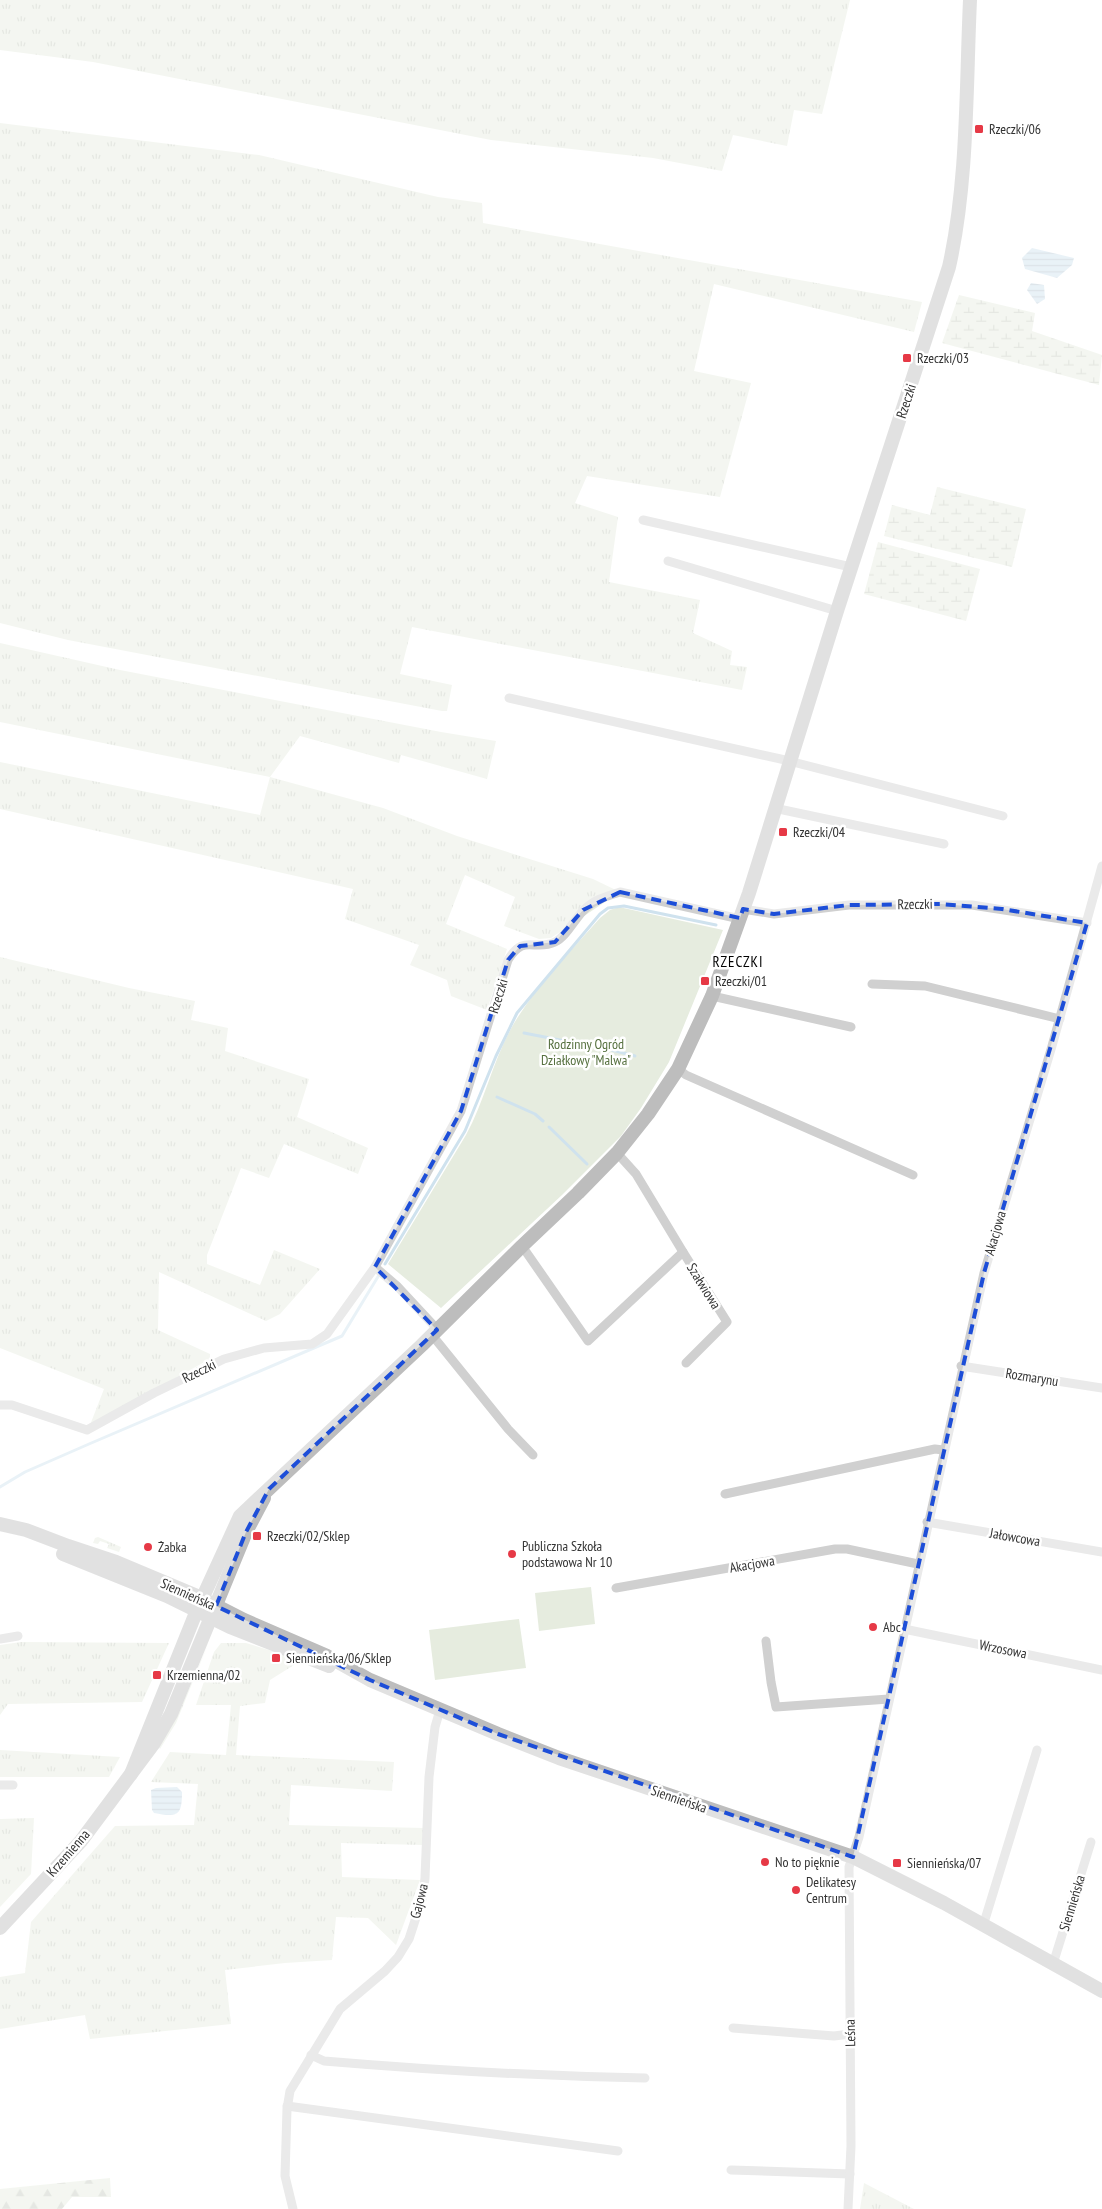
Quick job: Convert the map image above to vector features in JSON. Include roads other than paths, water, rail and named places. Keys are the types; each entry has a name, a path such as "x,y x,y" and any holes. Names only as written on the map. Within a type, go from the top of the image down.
{"main road":[{"name":"Rzeczki","path":"199,1604 240,1516 578,1194 617,1153 648,1114 678,1069 712,996 741,914 851,567 935,314 955,239 961,187 970,0"},
{"name":"Rzeczki","path":"214,1612 246,1532 269,1489"},
{"name":"Siennieńska","path":"0,1524 26,1530 116,1562 214,1612 327,1656 370,1680 559,1758 853,1857 896,1878 1102,1991"},
{"name":"Siennieńska","path":"0,1532 27,1539 199,1604"},
{"name":"Krzemienna","path":"131,1774 199,1604"},
{"name":"Krzemienna","path":"0,1928 81,1840 154,1743 171,1714 214,1612"}],"street":[{"path":"643,520 851,567"},
{"path":"668,561 837,611"},
{"path":"509,698 789,762 1003,816"},
{"path":"774,808 944,844"},
{"name":"Akacjowa","path":"853,1857 961,1366 992,1240 1060,1019 1102,866"},
{"name":"Rzeczki","path":"0,1405 12,1405 82,1428 92,1429 154,1393 224,1359 249,1350 303,1346 320,1340 336,1322 375,1266 461,1111 508,960 514,951 525,944 542,945 555,942 583,910 601,898 620,892 741,914 774,914 849,905 972,904 1087,923"},
{"path":"872,984 925,986 1060,1019"},
{"path":"712,996 851,1027"},
{"path":"678,1069 686,1075 756,1107 913,1175"},
{"name":"Szałwiowa","path":"617,1153 636,1174 682,1252 727,1322 686,1363"},
{"name":"Szałwiowa","path":"522,1246 588,1341 682,1252"},
{"path":"375,1266 398,1287 435,1332 508,1429 533,1455"},
{"name":"Rozmarynu","path":"961,1366 1102,1388"},
{"path":"724,1494 935,1450 943,1450"},
{"name":"Jałowcowa","path":"927,1522 1102,1552"},
{"name":"Akacjowa","path":"616,1588 835,1549 847,1549 918,1564"},
{"name":"Wrzosowa","path":"904,1630 1102,1670"},
{"path":"0,1638 18,1636"},
{"path":"766,1641 776,1707 889,1699"},
{"name":"Gajowa","path":"293,2209 285,2176 287,2106 290,2090 340,2009 385,1971 398,1957 409,1939 423,1896 429,1777 435,1727 440,1710"},
{"path":"983,1926 1037,1750"},
{"path":"0,1785 13,1785"},
{"name":"Siennieńska","path":"1054,1964 1091,1842"},
{"name":"Leśna","path":"848,2209 850,2174 850,2034 848,1890 853,1857"},
{"path":"733,2028 834,2036 850,2034"},
{"path":"311,2056 324,2061 408,2068 557,2076 645,2078"},
{"path":"287,2106 618,2151"},
{"path":"731,2170 850,2174"}],"water":[{"path":"1032,248 1074,258 1072,265 1057,278 1025,269 1022,258"},
{"path":"1031,283 1044,285 1045,299 1037,304 1027,290"},
{"path":"177,1787 182,1792 181,1806 177,1813 168,1815 154,1813 152,1810 151,1790"}],"waterway":[{"path":"385,1264 465,1131 496,1056 517,1013 600,914 608,908 624,906 716,925"},
{"path":"524,1033 601,1048"},
{"path":"608,1049 635,1056"},
{"path":"497,1097 535,1114 543,1121"},
{"path":"549,1127 587,1164"},
{"path":"0,1487 25,1472 342,1336 379,1275"}],"place":[{"name":"Rzeczki/06","path":"979,129"},
{"name":"Rzeczki/03","path":"907,358"},
{"name":"Rzeczki/04","path":"783,832"},
{"name":"Rzeczki/01","path":"705,981"},
{"name":"Rzeczki/02/Sklep","path":"257,1536"},
{"name":"Żabka","path":"148,1547"},
{"name":"Publiczna Szkoła podstawowa Nr 10","path":"512,1554"},
{"name":"Abc","path":"873,1627"},
{"name":"Siennieńska/06/Sklep","path":"276,1658"},
{"name":"Krzemienna/02","path":"157,1675"},
{"name":"No to pięknie","path":"765,1862"},
{"name":"Siennieńska/07","path":"897,1863"},
{"name":"Delikatesy Centrum","path":"796,1890"}],"district":[{"name":"RZECZKI","path":"738,962"}],"park label":[{"name":"Rodzinny Ogród Działkowy \"Malwa\"","path":"586,1052"}]}
